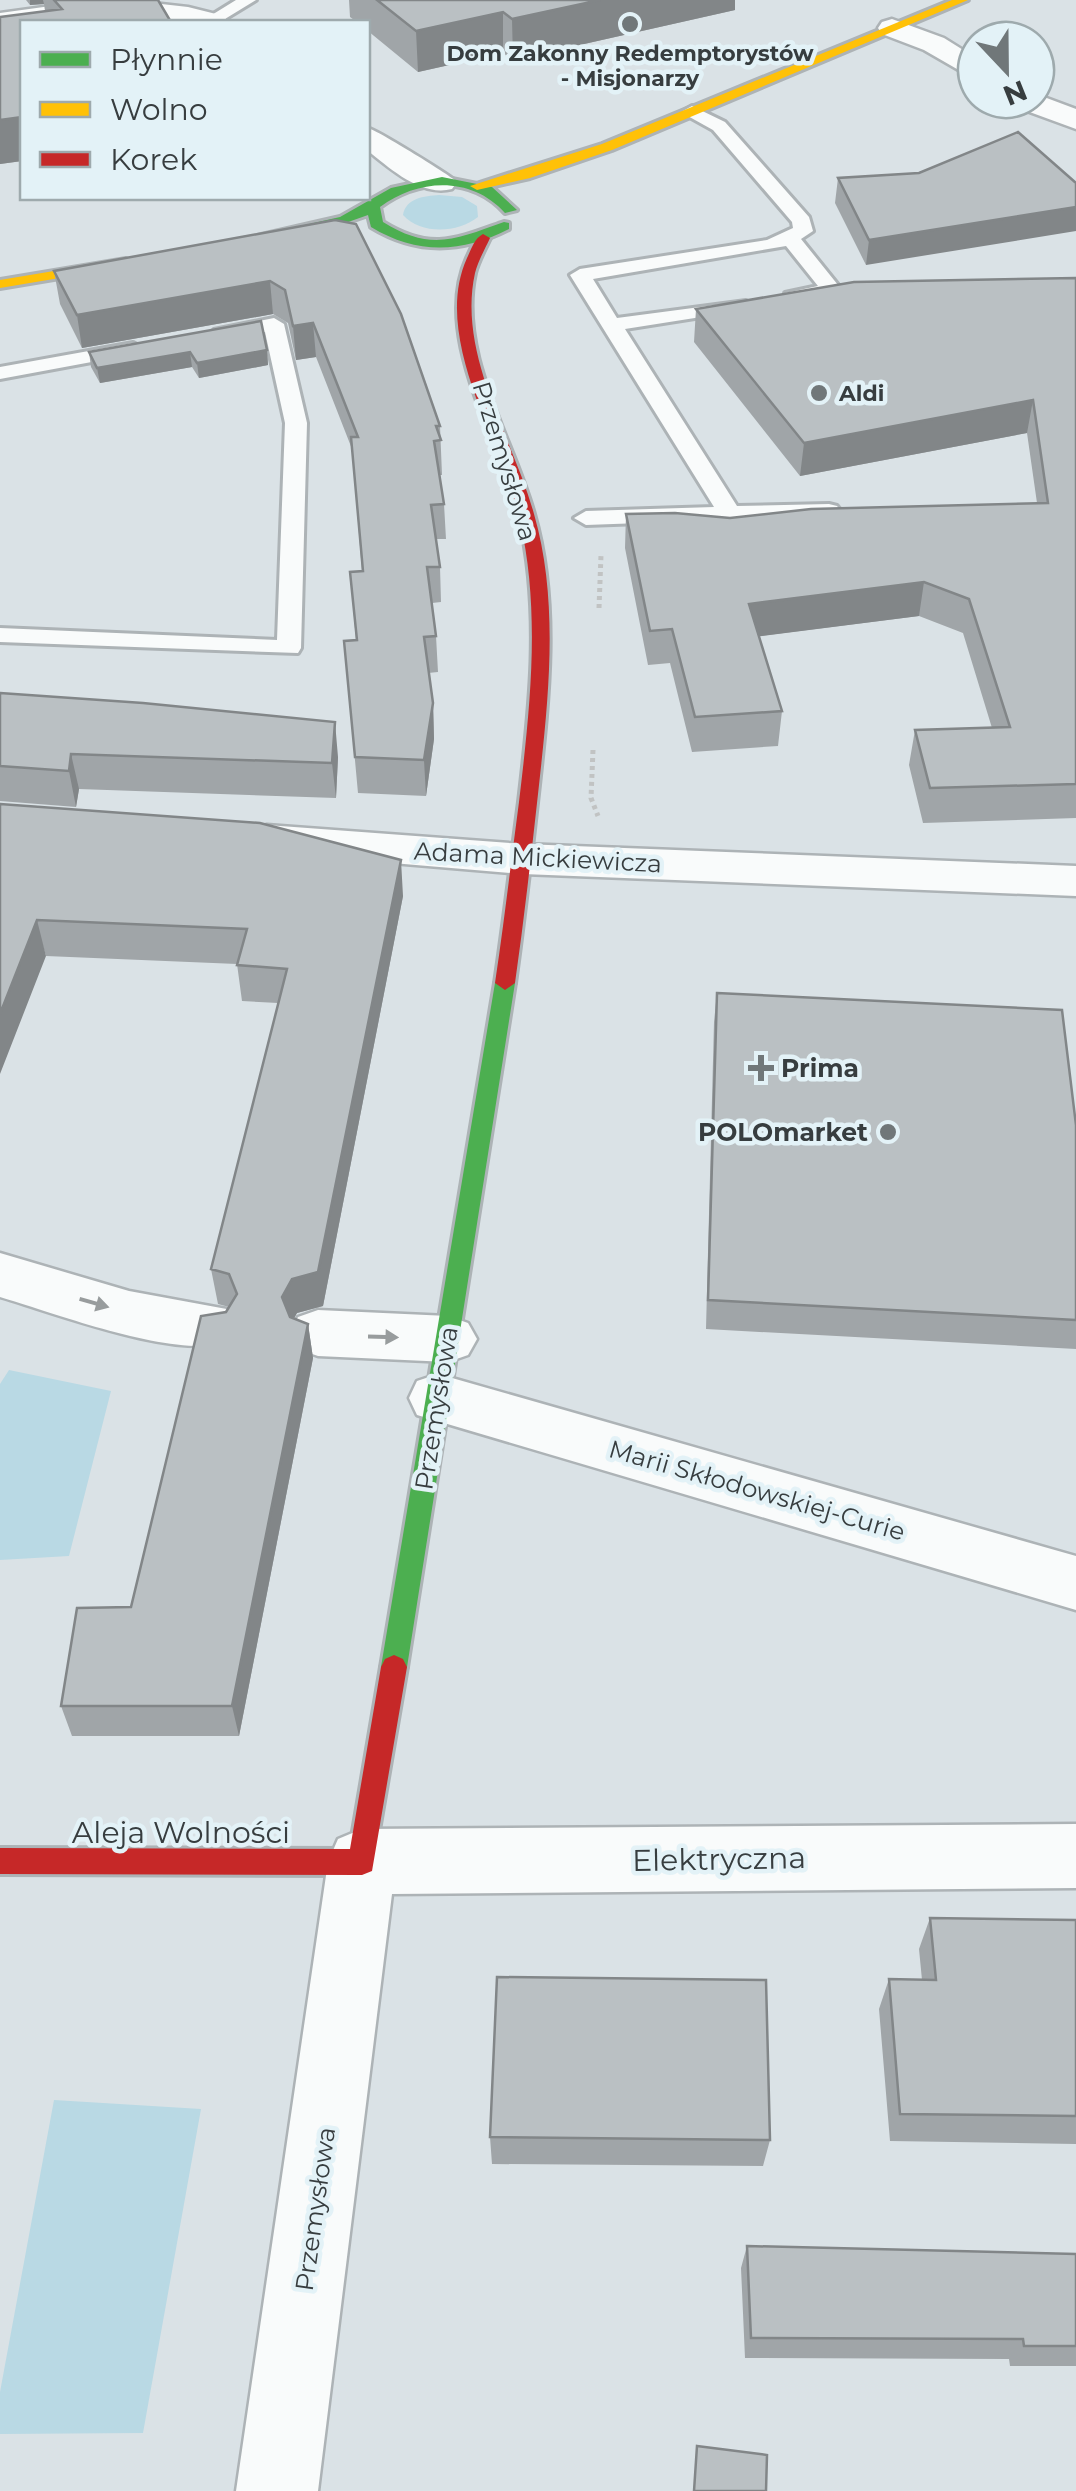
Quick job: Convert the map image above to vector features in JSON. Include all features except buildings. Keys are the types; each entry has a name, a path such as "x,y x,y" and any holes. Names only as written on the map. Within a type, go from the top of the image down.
{"street":[{"path":"476,186 525,176 629,138 944,3"},
{"path":"0,22 109,8 201,20"},
{"path":"892,28 934,44 956,58"},
{"path":"370,138 416,172 441,182"},
{"path":"510,210 500,196 476,186 441,182 411,186 352,218 242,245 384,232 412,242 449,244 482,238 504,225 510,210 530,192 629,138"},
{"path":"370,166 385,183 376,224 384,232"},
{"name":"Przemysłowa","path":"277,2491 362,1862 522,859 539,704 540,605 528,519 464,332 468,261 482,238"},
{"path":"412,242 430,264"},
{"path":"0,284 156,258"},
{"name":"Przemysłowa","path":"443,308 464,332"},
{"name":"Adama Mickiewicza","path":"216,836 522,859 1076,882"},
{"path":"0,1275 129,1313 212,1326"},
{"path":"318,1332 448,1339"},
{"name":"Marii Skłodowskiej-Curie","path":"438,1398 1076,1583"},
{"name":"Elektryczna","path":"362,1862 1076,1856"},
{"name":"Aleja Wolności","path":"0,1861 362,1862"}],"lane":[{"path":"215,20 248,0"},
{"path":"692,111 719,126 802,221 802,231 772,246 580,275 730,513"},
{"path":"612,325 832,290 791,239"},
{"path":"0,635 289,648 296,424 274,324 196,338"},
{"path":"0,373 156,345"},
{"path":"586,518 844,511"}],"shaded area":[{"path":"439,195 462,197 477,206 478,217 440,230 420,226 403,215 412,201"},
{"path":"9,1370 111,1391 69,1556 0,1560 0,1384"},
{"path":"54,2100 201,2109 143,2433 0,2434 0,2392"}],"traffic: fast":[{"path":"264,236 345,220 396,191 442,181 487,190 510,210"},
{"path":"374,207 376,224 423,244 456,244 504,226"},
{"path":"394,1667 505,983"}],"traffic: slow":[{"path":"477,186 525,175 607,147 962,0"},
{"path":"0,284 126,263"}],"traffic: jam":[{"path":"483,238 468,271 464,305 468,341 528,520 539,592 535,737 505,983"},
{"path":"0,1861 362,1862 394,1667"}],"place":[{"name":"Dom Zakonny Redemptorystów - Misjonarzy","path":"630,24"},
{"name":"Aldi","path":"819,393"},
{"name":"Prima","path":"761,1068"},
{"name":"POLOmarket","path":"888,1132"}]}
